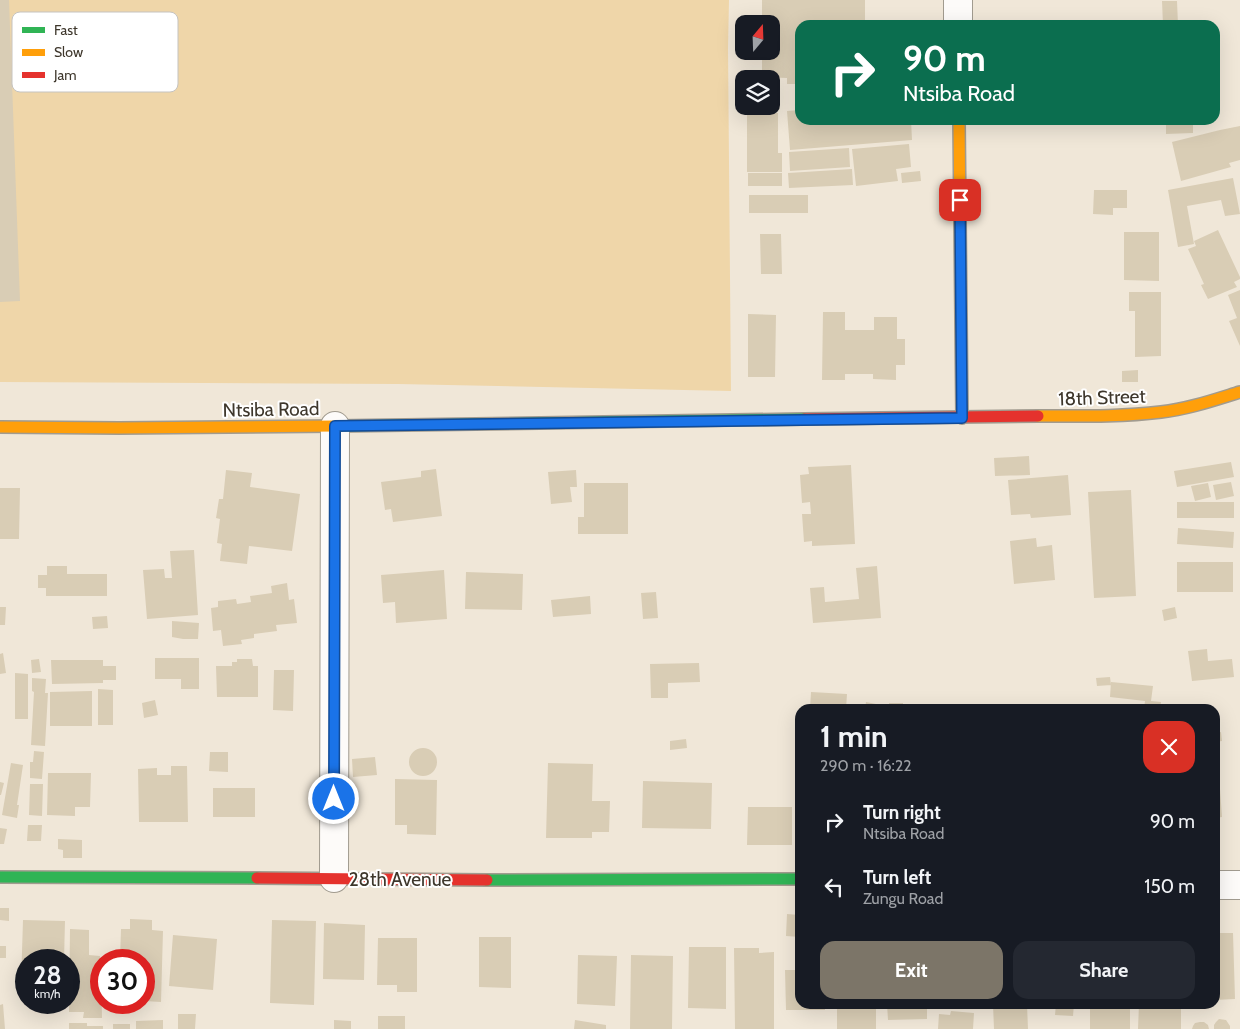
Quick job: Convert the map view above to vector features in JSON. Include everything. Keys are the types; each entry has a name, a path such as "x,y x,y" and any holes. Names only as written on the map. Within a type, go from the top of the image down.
{"street":[{"path":"958,0 958,20"},
{"path":"959,125 962,418"},
{"name":"18th Street","path":"962,418 1122,415 1162,412 1240,392"},
{"name":"Ntsiba Road","path":"0,427 129,428 962,418"},
{"path":"334,878 335,426"},
{"name":"28th Avenue","path":"0,877 795,880"},
{"path":"1220,885 1240,885"}],"shaded area":[{"path":"0,0 729,0 731,391 398,384 0,382"}],"building":[{"path":"0,0 9,0 20,301 0,302"},
{"path":"762,0 865,0 865,20 795,20 795,84 787,84 787,78 780,78 780,70 762,70 762,60 780,60 780,15 762,15"},
{"path":"1162,1 1177,1 1178,20 1163,20"},
{"path":"795,110 795,125 911,125 912,140 790,150 787,111"},
{"path":"747,115 778,115 778,153 782,153 782,172 747,172"},
{"path":"1166,125 1193,125 1193,133 1166,134"},
{"path":"1240,126 1240,160 1229,163 1231,167 1181,181 1172,142"},
{"path":"909,144 911,167 896,169 898,181 856,186 852,149"},
{"path":"849,148 850,167 790,171 789,152"},
{"path":"852,169 853,185 789,188 788,173"},
{"path":"920,171 921,181 902,183 901,173"},
{"path":"748,173 782,173 782,186 748,186"},
{"path":"1233,178 1240,214 1225,216 1221,200 1187,206 1194,244 1178,247 1168,190"},
{"path":"1094,190 1127,190 1127,208 1113,208 1113,215 1093,214"},
{"path":"749,195 808,195 808,213 749,213"},
{"path":"1218,230 1240,279 1234,282 1237,287 1208,299 1201,285 1204,284 1188,249 1196,246 1194,241"},
{"path":"1124,232 1159,232 1159,281 1124,280"},
{"path":"760,234 781,234 782,274 761,274"},
{"path":"1240,290 1240,346 1229,321 1237,318 1228,295"},
{"path":"1129,292 1161,292 1161,356 1135,357 1135,311 1129,311"},
{"path":"823,312 845,312 845,330 874,330 874,317 897,317 897,339 905,339 905,365 896,365 896,380 873,379 873,374 845,374 845,380 822,380"},
{"path":"748,314 776,315 775,377 748,377"},
{"path":"1138,370 1138,382 1122,382 1122,371"},
{"path":"1029,456 1030,475 995,476 994,458"},
{"path":"1231,462 1234,477 1177,487 1174,471"},
{"path":"851,465 855,544 812,546 812,541 804,542 802,514 811,514 810,502 802,503 800,475 809,474 808,467"},
{"path":"436,469 442,516 393,522 391,509 385,510 381,482 421,477 421,471"},
{"path":"226,470 252,473 250,487 300,494 292,551 249,546 247,564 220,561 222,544 217,543 220,519 216,518 219,499 223,499"},
{"path":"576,470 577,487 570,487 572,502 551,504 548,472"},
{"path":"1068,475 1071,515 1031,518 1030,514 1011,515 1008,480"},
{"path":"1231,482 1234,496 1216,500 1213,485"},
{"path":"584,483 628,483 628,534 578,534 578,517 584,517"},
{"path":"1208,483 1211,497 1195,501 1191,486"},
{"path":"0,488 20,488 19,539 0,539"},
{"path":"1131,490 1136,596 1094,598 1088,492"},
{"path":"1177,502 1234,502 1234,518 1177,518"},
{"path":"1178,528 1234,532 1233,548 1177,544"},
{"path":"1036,538 1037,547 1052,545 1055,580 1014,584 1010,541"},
{"path":"194,550 198,615 147,619 143,570 164,569 165,578 172,578 170,551"},
{"path":"1177,562 1233,562 1233,592 1177,592"},
{"path":"47,566 67,566 67,574 107,574 107,596 46,596 46,588 38,588 38,575 47,575"},
{"path":"877,566 881,618 813,623 810,588 824,587 825,602 859,599 856,568"},
{"path":"444,570 447,619 396,623 395,602 383,603 381,575"},
{"path":"466,572 523,574 522,610 465,609"},
{"path":"287,583 289,600 294,599 297,623 276,625 277,631 254,634 254,638 241,640 242,644 223,646 221,630 213,631 211,608 218,607 218,601 236,599 237,604 251,602 250,596 272,593 271,586"},
{"path":"656,592 658,618 643,619 641,593"},
{"path":"590,596 591,614 553,617 551,600"},
{"path":"0,607 6,607 5,625 0,625"},
{"path":"1175,607 1177,618 1164,621 1162,610"},
{"path":"107,616 108,628 93,629 92,617"},
{"path":"172,621 199,623 198,639 172,637"},
{"path":"1207,649 1208,661 1232,659 1234,677 1192,681 1188,651"},
{"path":"3,653 6,673 0,674 0,654"},
{"path":"155,658 199,658 199,689 181,689 181,679 155,679"},
{"path":"39,659 41,672 32,673 31,660"},
{"path":"237,659 252,659 253,666 258,666 258,697 217,697 216,666 232,666 232,662 237,662"},
{"path":"51,660 103,660 103,666 116,666 116,680 103,680 103,683 52,684"},
{"path":"699,663 700,682 668,683 668,698 651,698 650,664"},
{"path":"274,670 294,670 293,711 273,710"},
{"path":"15,673 28,674 28,719 15,719"},
{"path":"1110,677 1111,685 1097,686 1096,678"},
{"path":"32,678 46,679 45,693 48,693 45,746 31,745 34,692 32,691"},
{"path":"1111,682 1153,686 1151,701 1161,702 1161,704 1145,704 1145,701 1110,697"},
{"path":"98,689 113,690 113,725 98,725"},
{"path":"92,691 92,726 50,726 50,692"},
{"path":"811,692 847,694 846,704 810,704"},
{"path":"155,700 158,715 144,718 142,703"},
{"path":"686,739 687,748 670,750 670,741"},
{"path":"423,748 433,752 437,762 433,772 423,776 413,772 409,762 413,752"},
{"path":"34,751 44,752 42,779 30,778 30,762 33,762"},
{"path":"210,752 228,752 228,772 209,771"},
{"path":"375,757 377,775 353,777 352,759"},
{"path":"11,763 23,765 17,818 2,815"},
{"path":"548,763 593,764 592,801 610,801 609,832 592,832 592,838 546,838"},
{"path":"171,766 187,766 188,822 139,822 138,769 157,768 157,775 171,775"},
{"path":"48,773 91,773 90,807 75,807 75,816 47,815"},
{"path":"395,779 437,780 436,835 407,834 407,825 395,825"},
{"path":"643,781 712,783 711,829 642,828"},
{"path":"0,782 4,783 1,795 0,795"},
{"path":"30,784 43,784 42,816 29,815"},
{"path":"213,788 255,788 255,817 213,817"},
{"path":"1220,789 1222,817 1220,817"},
{"path":"748,807 792,807 792,845 747,845"},
{"path":"28,825 42,825 41,841 27,841"},
{"path":"0,828 7,829 4,844 0,844"},
{"path":"58,839 82,840 82,858 63,858 63,850 58,849"},
{"path":"0,908 9,908 9,921 0,920"},
{"path":"787,914 795,915 795,937 786,936"},
{"path":"130,919 152,920 152,930 163,931 161,1002 155,1002 155,949 120,949 121,929 130,929"},
{"path":"23,920 65,921 64,949 22,949"},
{"path":"272,920 316,921 314,1005 270,1003"},
{"path":"324,923 365,925 364,980 323,979"},
{"path":"70,929 89,930 90,1014 102,1014 102,1018 83,1018 84,1012 80,1012 80,949 70,949"},
{"path":"1220,933 1233,933 1235,999 1220,1000"},
{"path":"173,935 217,939 213,990 169,986"},
{"path":"479,937 511,937 511,988 479,987"},
{"path":"378,938 417,938 417,992 397,992 397,985 377,985"},
{"path":"0,946 6,946 6,958 0,958"},
{"path":"689,947 726,947 726,1009 688,1008"},
{"path":"734,948 759,948 759,953 774,952 774,1029 735,1029"},
{"path":"578,955 617,956 615,1006 577,1004"},
{"path":"631,955 673,956 672,1029 630,1029"},
{"path":"785,970 795,970 795,1009 825,1010 786,1010"},
{"path":"3,1004 5,1029 0,1029 0,1005"},
{"path":"837,1009 876,1009 876,1029 837,1029"},
{"path":"887,1009 927,1009 927,1019 888,1020"},
{"path":"993,1009 1027,1009 1028,1029 994,1029"},
{"path":"1056,1009 1074,1009 1073,1016 1055,1015"},
{"path":"1090,1009 1130,1009 1130,1029 1090,1029"},
{"path":"1139,1009 1181,1009 1181,1029 1138,1029"},
{"path":"951,1011 974,1013 973,1029 938,1029 939,1014 950,1015"},
{"path":"178,1014 196,1014 195,1029 178,1029"},
{"path":"378,1016 405,1016 405,1029 378,1029"},
{"path":"1219,1019 1226,1020 1230,1029 1214,1029 1214,1025"},
{"path":"163,1020 163,1029 136,1029 136,1021"},
{"path":"334,1020 351,1021 351,1029 334,1029"},
{"path":"575,1020 606,1025 606,1029 574,1029"},
{"path":"1200,1022 1208,1025 1209,1029 1192,1029 1195,1023"},
{"path":"69,1023 87,1023 87,1026 103,1026 103,1029 69,1029"},
{"path":"113,1024 130,1024 130,1029 113,1029"}],"traffic: fast":[{"path":"336,426 804,419"},
{"path":"0,877 257,878"},
{"path":"487,880 795,879"}],"traffic: slow":[{"path":"959,125 962,418"},
{"path":"1038,416 1146,414 1171,411 1240,392"},
{"path":"0,427 336,426"}],"traffic: jam":[{"path":"804,419 1038,416"},
{"path":"257,878 487,880"}],"route":[{"path":"334,799 335,426 962,418 960,200"}]}
